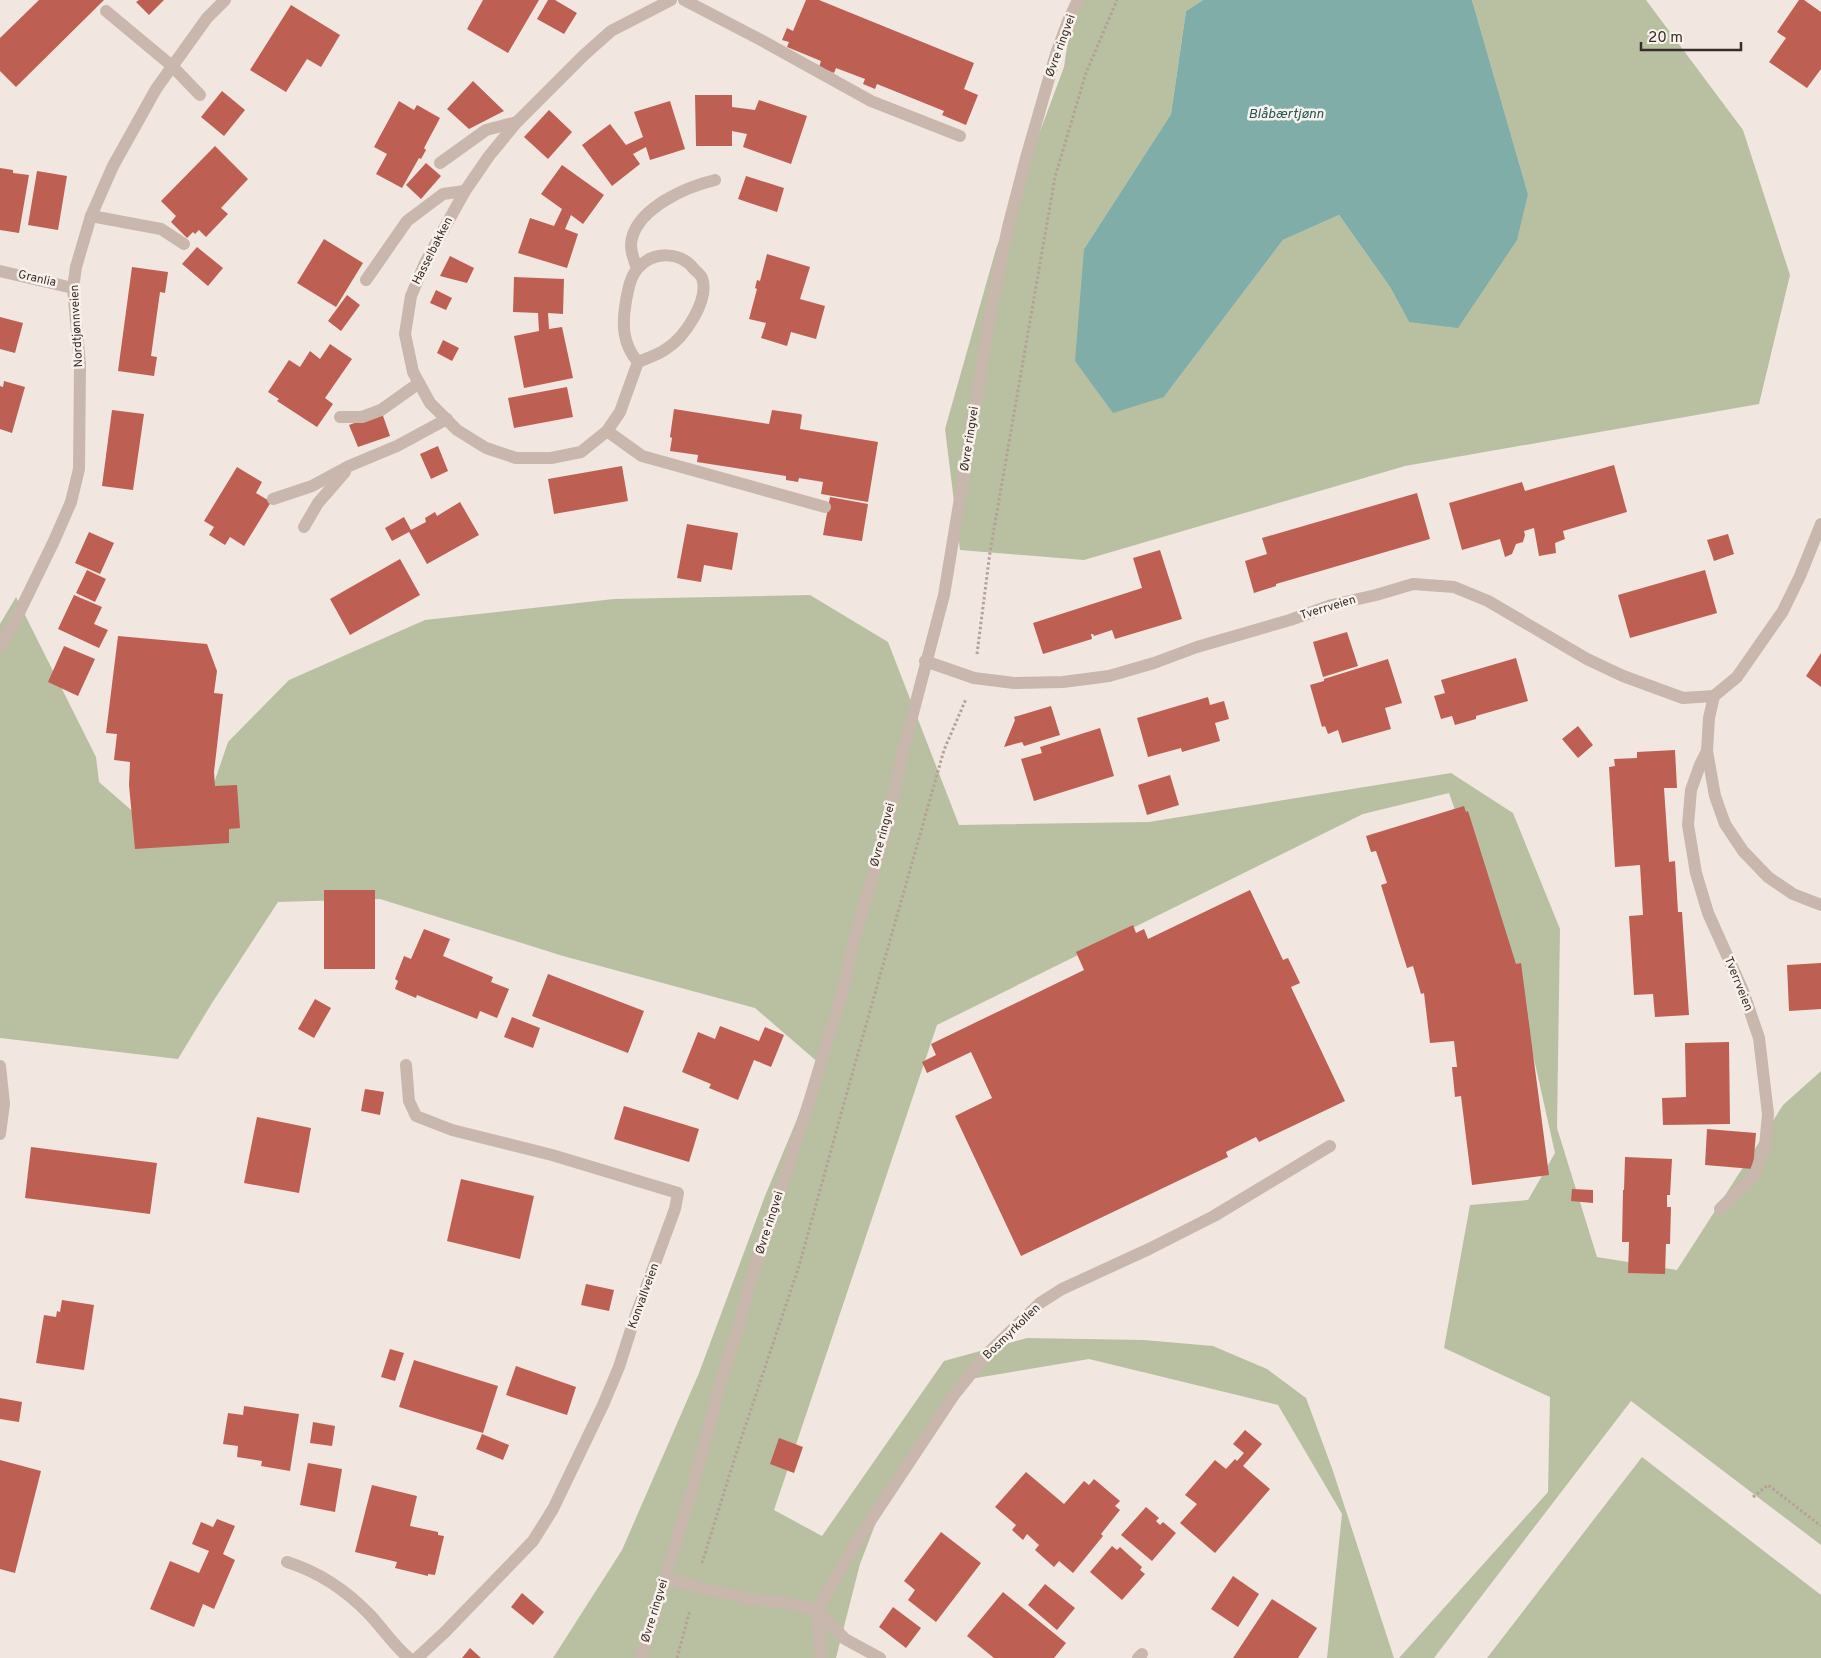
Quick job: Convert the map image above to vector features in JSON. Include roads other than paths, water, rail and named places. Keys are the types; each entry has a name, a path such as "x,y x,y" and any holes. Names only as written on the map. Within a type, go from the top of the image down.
{"street":[{"name":"Nordtjønnveien","path":"0,647 16,619 71,502 79,469 80,365 73,288 76,266 91,216 113,166 156,89 207,18 225,0"},
{"name":"Hasselbakken","path":"638,362 620,412 607,431 581,452 551,458 516,458 486,448 457,430 430,403 413,372 405,334 411,296 425,263 465,191 489,156 517,122 583,56 611,31 670,0"},
{"path":"684,0 871,101 960,136"},
{"name":"Øvre ringvei","path":"641,1658 750,1283 810,1099 845,983 852,946 888,824 901,759 919,692 925,661 944,595 992,304 1008,227 1056,54 1078,0"},
{"path":"106,11 172,66 200,95"},
{"path":"440,163 486,130 517,122"},
{"path":"637,269 632,254 632,239 641,222 654,208 675,195 695,185 715,180"},
{"path":"366,280 407,221 444,194 465,191"},
{"path":"91,216 161,229 184,244"},
{"path":"672,255 690,264 702,278 703,297 696,315 667,349 638,362 630,354 625,337 623,319 630,283 637,269 652,257 672,255"},
{"name":"Granlia","path":"0,271 73,288"},
{"path":"340,416 362,417 381,410 419,383"},
{"path":"273,499 312,486 349,466 397,446 447,419"},
{"path":"607,431 642,456 825,506"},
{"path":"304,527 318,503 349,466"},
{"path":"1714,696 1737,677 1783,611 1800,576 1821,524"},
{"name":"Tverrveien","path":"925,661 974,678 1014,683 1063,682 1109,676 1154,663 1197,647 1290,620 1332,605 1413,584 1454,587 1488,601 1587,659 1624,676 1683,698 1714,696 1707,751 1715,796 1725,824 1744,851 1768,877 1793,894 1821,905"},
{"path":"0,625 16,619"},
{"name":"Tverrveien","path":"1707,751 1700,765 1692,790 1688,825 1696,873 1708,913 1743,991 1758,1038 1768,1114 1765,1146 1755,1174 1720,1209"},
{"name":"Konvallveien","path":"406,1065 409,1102 416,1116 452,1130 552,1154 678,1192 675,1209 633,1323 619,1367 603,1405 553,1509 533,1541 445,1632 417,1658"},
{"path":"0,1066 4,1104 0,1134"},
{"name":"Bosmyrkollen","path":"817,1610 857,1541 954,1394 986,1355 1040,1303 1062,1289 1149,1249 1214,1216 1330,1146"},
{"path":"287,1562 314,1572 351,1597 370,1615 398,1649 409,1658"},
{"path":"665,1580 750,1599 783,1602 817,1610 845,1639 880,1658"},
{"path":"817,1610 821,1658"}],"water":[{"name":"Blåbærtjønn","path":"1203,0 1472,0 1528,194 1517,240 1458,328 1409,322 1390,287 1339,215 1283,240 1164,397 1113,413 1075,361 1084,249 1171,114 1186,11"}]}
